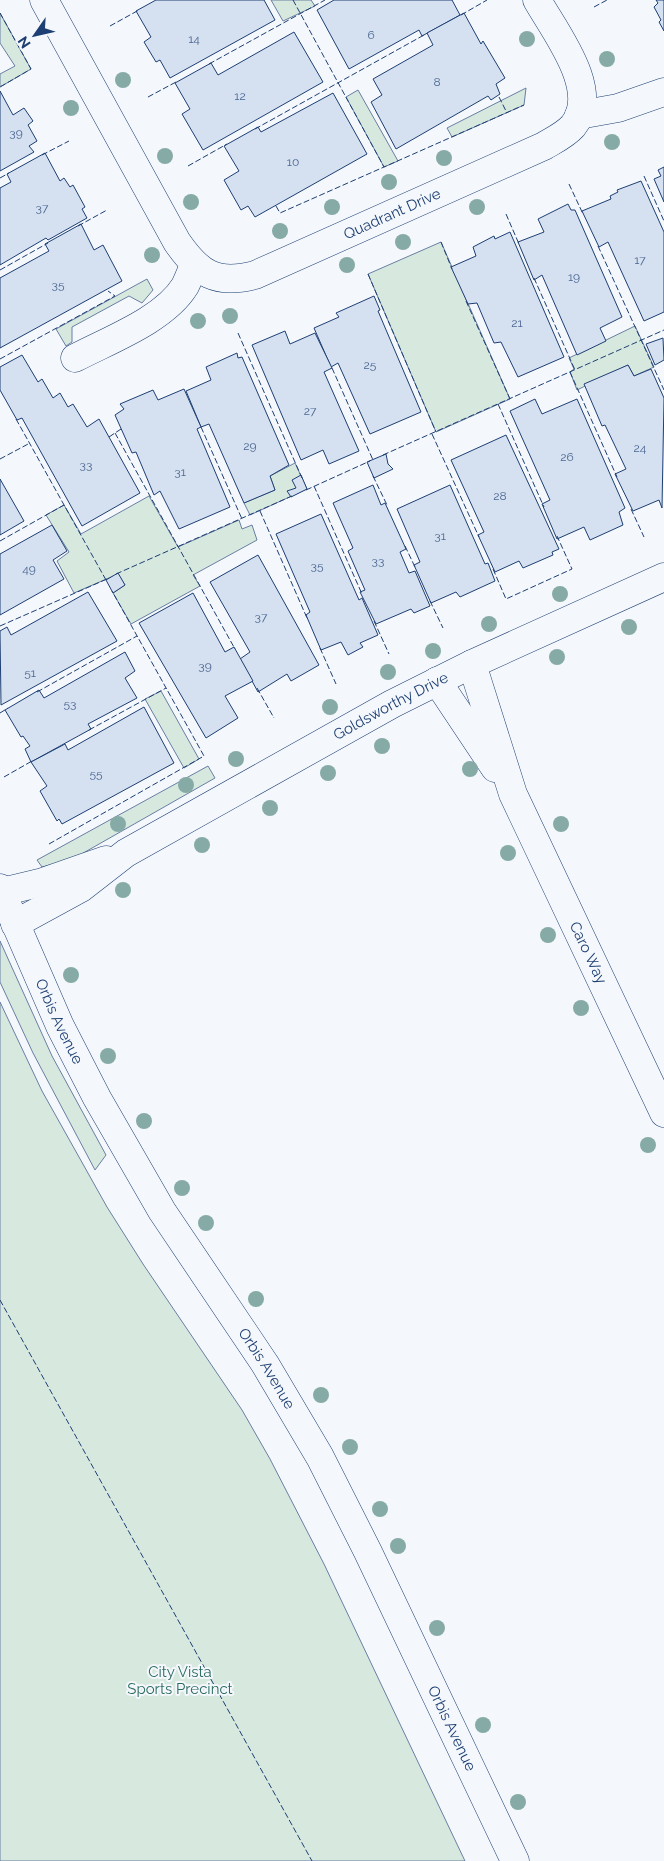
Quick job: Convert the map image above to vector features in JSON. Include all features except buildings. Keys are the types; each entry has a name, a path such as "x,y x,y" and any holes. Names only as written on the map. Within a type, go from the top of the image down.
{"street":[{"name":"Quadrant Drive","path":"44,0 177,242 194,265 204,272 224,280 255,276 544,146 567,132 579,115"},
{"path":"537,0 572,62 581,84 583,103 579,115 618,108 664,92"},
{"path":"75,358 153,317 167,306 184,287 194,265"},
{"name":"Goldsworthy Drive","path":"15,924 82,888 126,853 392,704 472,664 664,577"},
{"name":"Caro Way","path":"472,664 513,794 664,1113"},
{"name":"Caro Way","path":"437,682 513,794"},
{"name":"Goldsworthy Drive","path":"1,890 43,882 126,853"},
{"name":"Orbis Avenue","path":"1,890 60,1026 130,1157 162,1211 292,1407 320,1457 368,1552 515,1861"}],"green space":[{"path":"271,0 311,0 315,6 283,21"},
{"path":"0,13 31,69 0,87 0,74 15,66 0,43"},
{"path":"526,88 524,105 452,137 447,128"},
{"path":"358,90 398,161 384,167 346,97"},
{"path":"441,242 510,399 436,432 368,274"},
{"path":"147,279 153,290 142,303 129,296 72,327 72,342 66,346 56,329"},
{"path":"635,326 654,367 634,376 628,365 577,390 570,372 574,369 569,358"},
{"path":"295,463 307,489 250,515 244,503 275,490 270,476"},
{"path":"149,496 178,547 239,520 242,529 252,525 257,540 193,575 200,586 131,624 113,593 125,585 118,574 74,593 57,561 69,552 46,515 64,505 81,534"},
{"path":"161,691 199,759 184,768 145,699"},
{"path":"208,766 215,778 71,860 42,867 37,860"},
{"path":"0,941 52,1056 106,1155 95,1170 33,1053 0,982"},
{"name":"City Vista Sports Precinct","path":"0,1002 42,1091 107,1207 143,1264 242,1410 270,1459 324,1564 465,1861 0,1861"}],"fence":[{"path":"293,0 384,167 524,105"},
{"path":"209,64 325,0"},
{"path":"461,15 487,0"},
{"path":"594,7 607,0"},
{"path":"110,26 139,10"},
{"path":"0,13 31,69 0,87"},
{"path":"255,129 424,35"},
{"path":"148,97 176,82"},
{"path":"499,97 507,113"},
{"path":"42,155 69,141"},
{"path":"188,166 227,144"},
{"path":"276,206 280,213 384,167"},
{"path":"0,178 9,173"},
{"path":"644,176 664,221"},
{"path":"569,184 583,214"},
{"path":"78,226 107,210"},
{"path":"506,214 519,244"},
{"path":"441,242 452,269"},
{"path":"0,270 48,243"},
{"path":"598,246 664,390"},
{"path":"368,274 436,432"},
{"path":"534,278 575,370"},
{"path":"0,359 115,296 108,291"},
{"path":"466,301 510,399"},
{"path":"383,455 664,330"},
{"path":"238,333 302,478"},
{"path":"332,368 373,460"},
{"path":"570,372 617,477"},
{"path":"498,404 544,507"},
{"path":"16,419 106,580"},
{"path":"201,427 242,519"},
{"path":"109,437 121,429"},
{"path":"115,433 235,649"},
{"path":"432,434 479,537"},
{"path":"0,459 30,443"},
{"path":"306,490 370,461"},
{"path":"373,476 387,505"},
{"path":"314,486 362,594"},
{"path":"116,574 292,496"},
{"path":"0,541 64,505"},
{"path":"631,509 644,537"},
{"path":"260,511 307,618"},
{"path":"493,569 506,599 572,569 557,536"},
{"path":"405,546 415,567"},
{"path":"0,626 107,579"},
{"path":"49,844 204,756 112,591"},
{"path":"430,601 443,628"},
{"path":"374,621 389,654"},
{"path":"37,692 137,636"},
{"path":"320,648 336,684"},
{"path":"89,730 166,688"},
{"path":"257,688 274,718"},
{"path":"0,713 8,708"},
{"path":"4,777 32,761"},
{"path":"0,1300 312,1861"}]}
